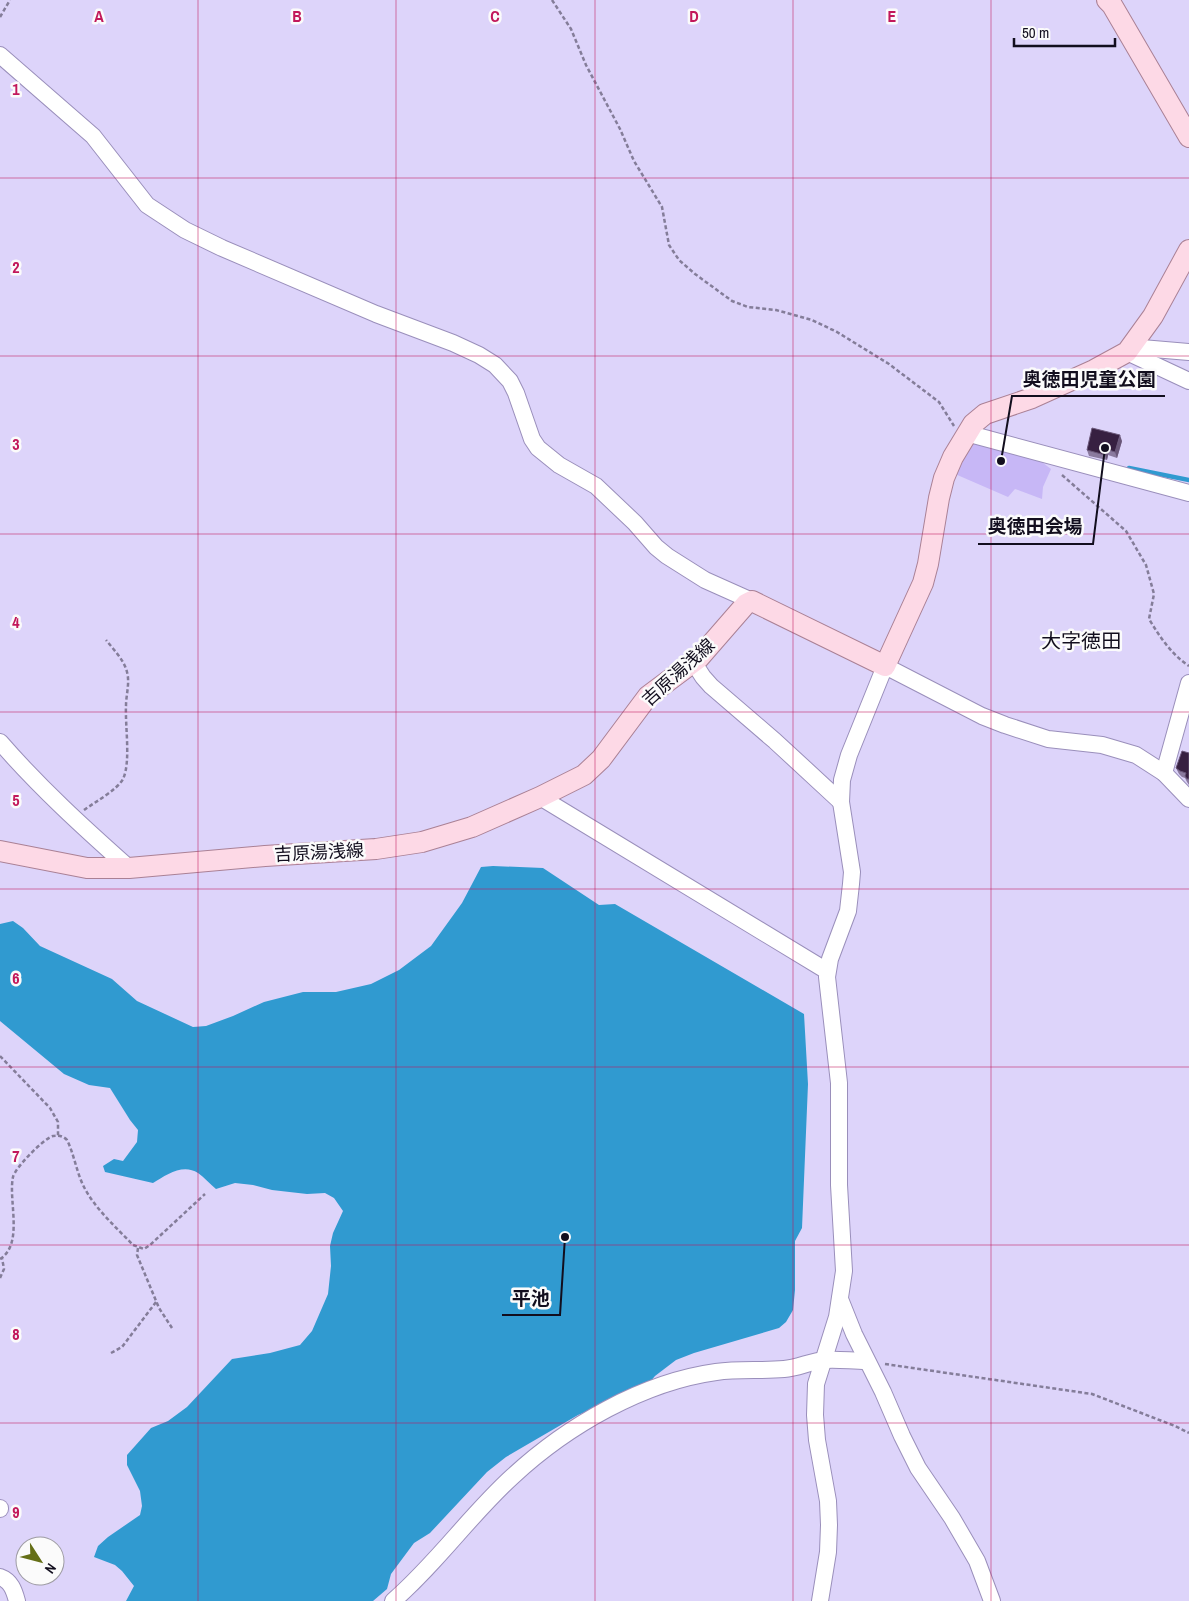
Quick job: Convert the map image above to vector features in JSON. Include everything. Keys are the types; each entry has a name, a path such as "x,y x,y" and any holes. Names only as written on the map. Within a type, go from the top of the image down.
{"main road":[{"path":"1107,0 1112,5 1189,137"},
{"path":"752,601 884,666 923,583 944,478 964,437 973,424 984,414 1032,398 1094,370 1128,349 1153,316 1189,250"},
{"name":"吉原湯浅線","path":"0,852 87,868 129,868 264,856 376,849 422,842 472,827 575,781 591,769 601,759 648,696 694,663 746,604 752,601"}],"street":[{"path":"0,55 93,136 147,205 185,230 222,248 376,314 453,343 495,365 510,381 532,439 538,448 559,465 601,490 646,534 656,547 682,566 705,580 752,601"},
{"path":"1128,349 1189,352"},
{"path":"1128,349 1189,381"},
{"path":"964,437 1189,493"},
{"path":"694,663 711,686 775,741 841,802"},
{"path":"820,1601 828,1552 829,1525 828,1501 817,1440 815,1415 816,1384 834,1328 844,1271 838,1185 839,1083 827,989 827,971 848,911 852,884 852,872 841,802 842,780 884,666 997,722 1048,739 1102,745 1136,756 1164,774 1189,799"},
{"path":"1164,774 1189,682"},
{"path":"0,742 73,818 129,868"},
{"path":"540,797 827,971"},
{"path":"840,1299 866,1361 883,1392 918,1468 952,1518 977,1561 992,1601"},
{"path":"393,1601 434,1562 497,1491 513,1476 548,1446 597,1415 636,1396 681,1380 716,1372 787,1369 823,1360 866,1361"},
{"path":"0,1577 10,1583 16,1601"}],"path":[{"path":"0,17 10,0"},
{"path":"552,0 571,29 586,65 620,129 634,161 662,207 669,245 679,260 732,301 748,307 776,310 812,320 837,332 890,364 939,402 964,437"},
{"path":"1062,475 1126,531 1146,565 1154,594 1149,619 1177,658 1189,666"},
{"path":"73,818 118,786 126,767 128,674 122,660 106,640"},
{"path":"0,1056 50,1108 58,1122 58,1136"},
{"path":"0,1278 4,1269 1,1258 8,1252 12,1241 14,1208 12,1179 33,1152 50,1137 58,1136 67,1140 80,1178 88,1194 106,1217 138,1248 144,1249 150,1245 205,1194"},
{"path":"138,1248 137,1255 156,1302 172,1328"},
{"path":"111,1354 122,1347 156,1302"},
{"path":"866,1361 1092,1394 1189,1433"}],"shaded area":[{"path":"972,440 1030,453 1051,469 1043,487 1042,499 1015,489 1008,497 955,474"}],"water":[{"path":"481,867 543,868 599,905 615,904 804,1014 808,1084 802,1228 795,1241 793,1310 786,1322 779,1328 676,1360 655,1376 644,1389 578,1415 506,1457 487,1472 430,1533 414,1543 391,1574 387,1589 373,1601 126,1601 134,1586 115,1565 94,1557 98,1546 140,1515 142,1506 140,1491 127,1465 127,1455 151,1428 168,1421 187,1407 232,1359 270,1353 300,1345 312,1331 328,1294 331,1266 330,1246 333,1233 343,1211 334,1198 325,1193 307,1194 235,1183 216,1189 198,1173 186,1169 175,1171 153,1183 105,1172 103,1166 114,1159 123,1161 137,1142 138,1130 110,1088 89,1085 64,1074 0,1021 0,924 13,921 23,928 40,946 112,979 137,1001 193,1027 206,1026 264,1002 303,992 336,992 371,984 399,970 431,946 462,903"}],"building":[{"path":"1092,428 1120,435 1115,452 1106,449 1105,455 1087,450"},
{"path":"1182,751 1189,753 1189,779 1185,776 1186,773 1176,768"}],"waterway":[{"path":"1129,468 1189,480"}],"place":[{"name":"奥徳田会場","path":"1105,448"},
{"name":"奥徳田児童公園","path":"1001,461"},
{"name":"平池","path":"565,1237"}],"district":[{"name":"大字徳田","path":"1081,640"}]}
